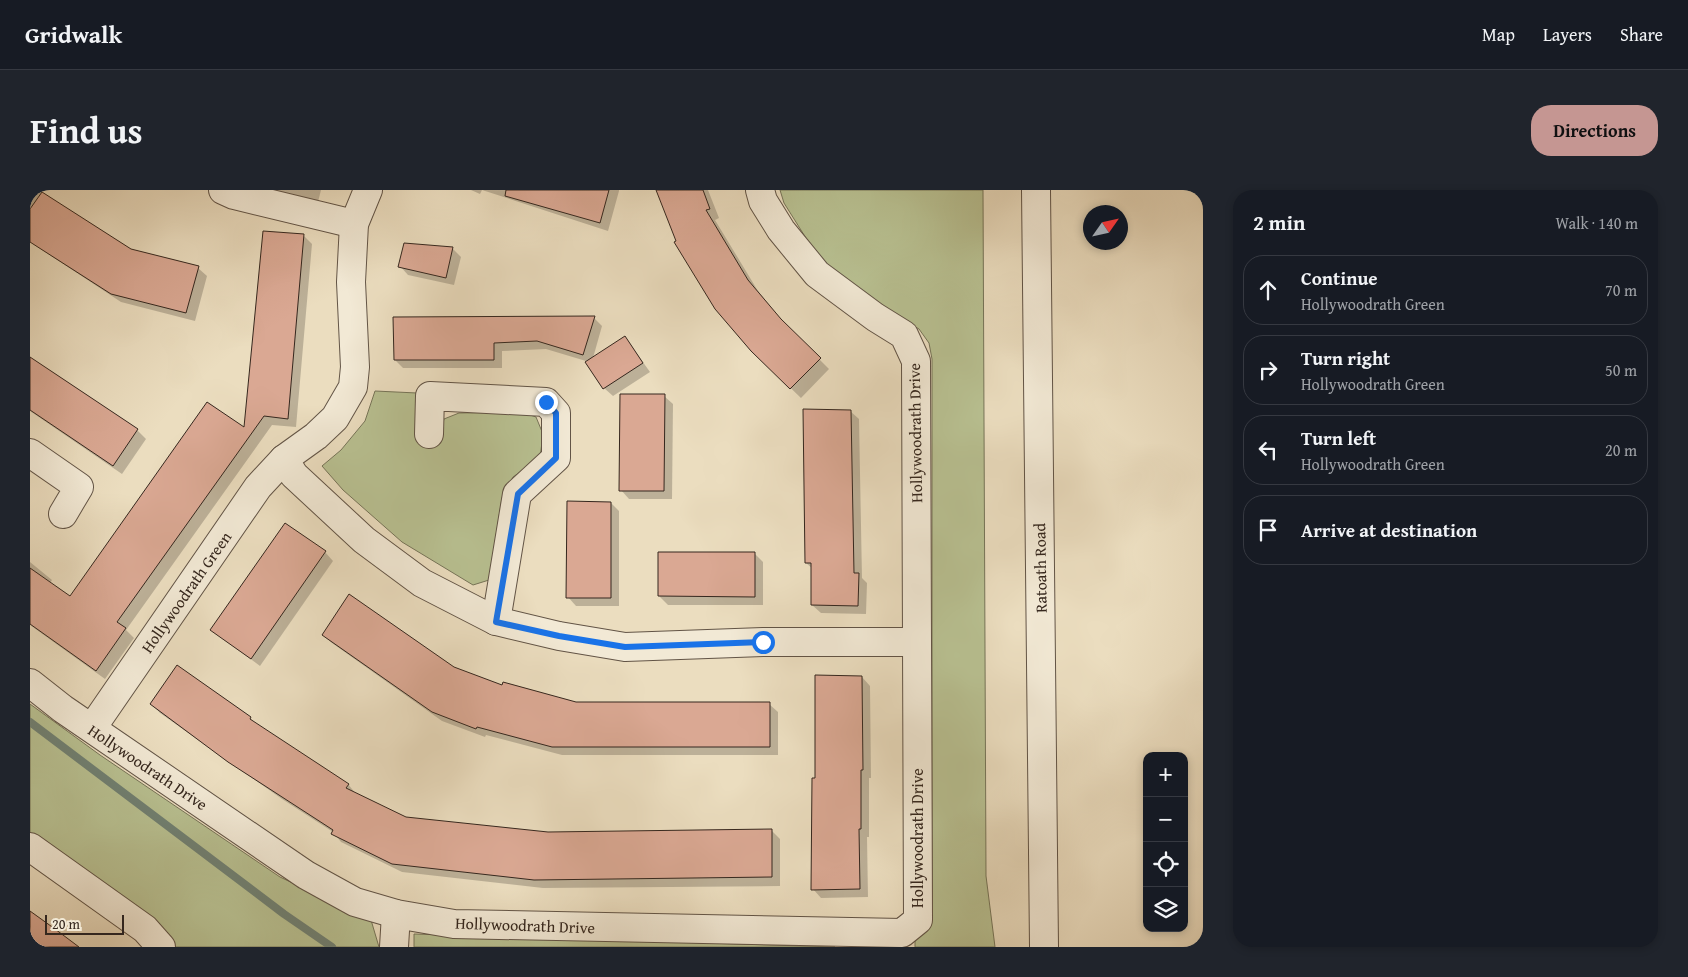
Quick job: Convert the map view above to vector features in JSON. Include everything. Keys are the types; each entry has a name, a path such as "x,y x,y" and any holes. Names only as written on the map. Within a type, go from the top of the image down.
{"street":[{"path":"223,190 234,195 354,224"},
{"name":"Hollywoodrath Green","path":"92,728 258,487 284,459 316,436 335,418 353,387 355,367 351,282 354,224 368,190"},
{"name":"Hollywoodrath Drive","path":"30,683 92,728 306,875 355,902 396,914 454,924 902,940 918,920 916,361 904,335 875,317 817,274 781,230 763,201 760,190"},
{"name":"Ratoath Road","path":"1036,190 1044,947"},
{"path":"429,434 430,396 546,402 556,413 556,458 518,494 496,622"},
{"path":"30,452 79,487 63,514"},
{"path":"284,459 294,475 364,540 422,583 496,622 559,636 625,647 763,642 916,642"},
{"path":"30,847 145,929 162,947"},
{"path":"394,947 396,914"}],"green space":[{"path":"780,190 983,190 986,876 995,947 915,947 915,938 930,923 932,904 932,359 929,343 919,329 872,301 821,262 784,203"},
{"path":"375,391 417,393 416,438 439,437 444,419 459,413 522,412 536,417 543,434 540,458 513,477 502,498 489,580 473,585 402,542 343,490 322,466 341,450 365,421"},
{"path":"30,704 100,755 280,877 371,920 379,947 168,947 30,839"},
{"path":"414,934 835,947 414,947"}],"building":[{"path":"506,190 609,190 600,223 505,196"},
{"path":"656,190 703,190 710,209 706,210 748,280 781,319 821,358 790,389 751,351 715,309 674,242 676,241"},
{"path":"42,192 131,249 199,266 186,313 111,294 30,242 30,209"},
{"path":"263,231 304,234 288,419 264,416 117,622 126,628 96,671 30,624 30,568 70,596 207,402 244,427"},
{"path":"404,243 453,247 446,278 398,267"},
{"path":"595,316 583,355 537,341 494,343 494,360 394,360 393,317"},
{"path":"625,336 643,363 603,389 585,362"},
{"path":"30,357 138,429 113,466 30,410"},
{"path":"620,394 665,394 664,491 619,491"},
{"path":"803,409 851,410 854,573 859,573 858,606 811,605 811,563 805,563"},
{"path":"567,501 611,502 611,598 566,598"},
{"path":"285,523 326,551 251,659 210,630"},
{"path":"658,552 755,552 755,597 658,596"},
{"path":"349,594 454,667 502,685 503,682 576,702 770,702 770,747 552,747 477,727 476,729 432,712 322,635"},
{"path":"177,665 251,717 250,719 349,784 346,788 406,817 548,832 772,829 772,877 534,880 392,864 331,834 333,830 228,762 150,704"},
{"path":"815,675 862,676 863,770 861,770 861,829 859,829 860,889 811,890 812,778 815,778"},
{"path":"30,911 55,929 79,947 30,947"}],"waterway":[{"path":"30,722 284,914 332,947"}],"route":[{"path":"546,402 556,413 556,458 518,494 496,622 559,636 625,647 763,642"}]}
